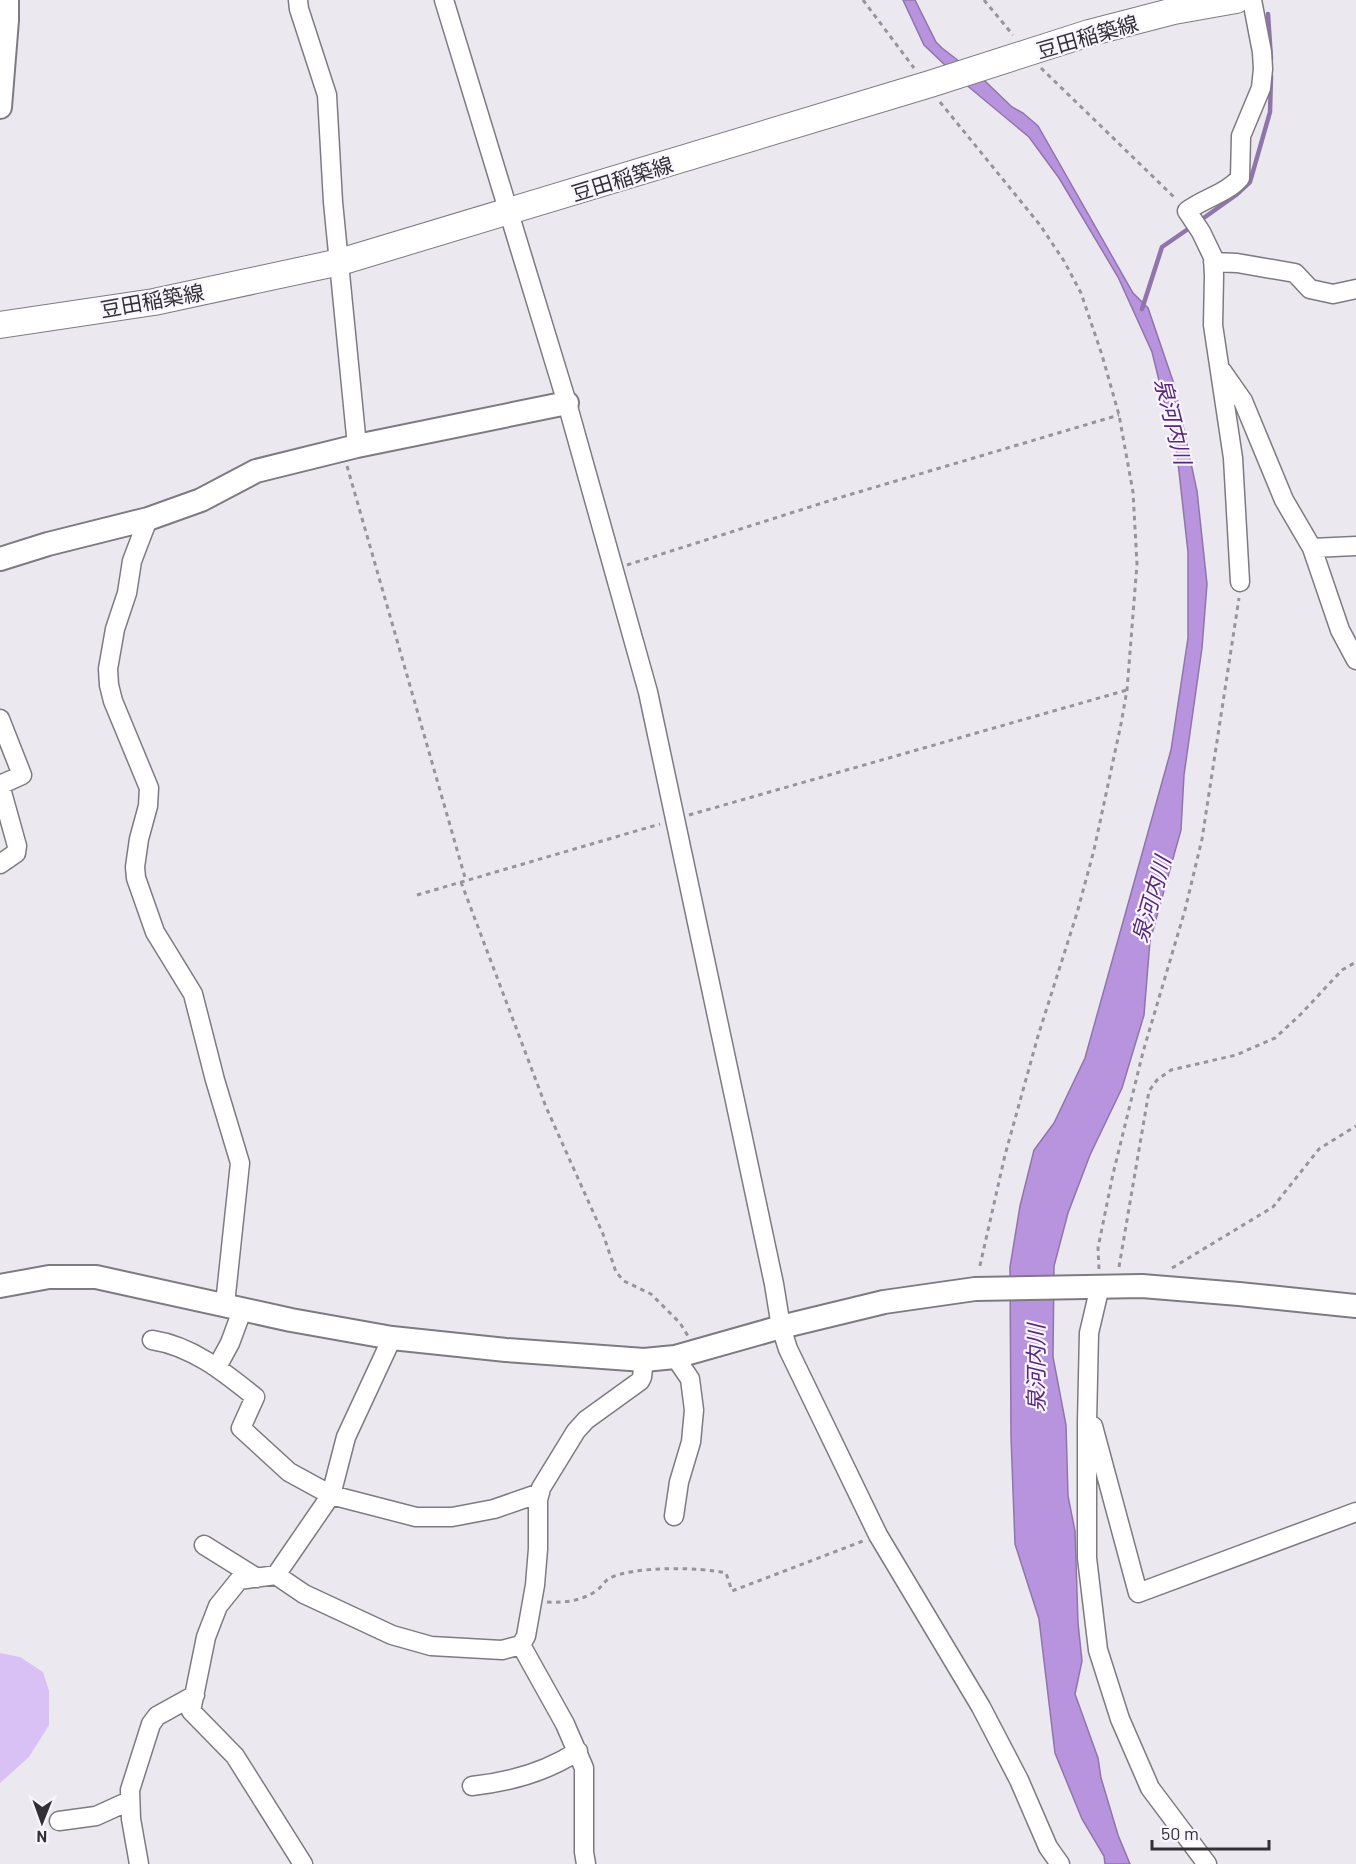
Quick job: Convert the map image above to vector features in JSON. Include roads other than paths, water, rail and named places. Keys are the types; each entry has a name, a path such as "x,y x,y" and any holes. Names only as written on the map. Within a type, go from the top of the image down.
{"main road":[{"name":"豆田稲築線","path":"0,325 154,302 340,262 928,85 1089,33 1174,11 1236,0"}],"street":[{"path":"0,108 7,0"},
{"path":"298,0 327,94 333,202 340,262 350,448"},
{"path":"444,0 567,404 648,692 774,1284 781,1327 788,1349 878,1534 981,1707 1019,1780 1048,1847 1060,1864"},
{"path":"1240,582 1233,458 1213,325 1213,262 1201,232 1189,212 1198,202 1233,186 1240,178 1241,136 1261,88 1263,69 1252,0"},
{"path":"1213,262 1237,262 1295,273 1310,289 1333,294 1356,289"},
{"path":"1219,366 1243,401 1284,500 1312,548 1340,630 1356,660"},
{"path":"0,558 148,519 201,500 256,471 350,448 567,404"},
{"path":"148,519 132,561 127,593 115,628 108,669 109,685 149,788 148,806 139,839 135,867 136,878 155,932 193,994 215,1080 240,1163 234,1306 230,1343 217,1367"},
{"path":"1312,548 1356,546"},
{"path":"0,719 22,775 0,785 17,846 16,853 0,864"},
{"path":"0,1287 49,1277 96,1277 291,1320 392,1338 506,1350 644,1360 697,1352 781,1327 885,1302 980,1289 1142,1286 1356,1306"},
{"path":"1108,1286 1089,1333 1087,1558 1098,1650 1120,1719 1150,1788 1207,1864"},
{"path":"303,1864 234,1756 191,1711 206,1637 218,1606 239,1580 267,1577 332,1496 346,1437 392,1338"},
{"path":"152,1340 167,1342 183,1348 217,1367 255,1397 241,1428 289,1472 332,1496 416,1516 452,1517 494,1509 540,1493"},
{"path":"674,1516 679,1482 691,1442 694,1410 690,1379 675,1357"},
{"path":"204,1545 267,1577 402,1638 431,1646 477,1649 502,1650 521,1645 526,1636 532,1601 538,1549 538,1500 546,1477 576,1431 586,1420 640,1381 644,1360"},
{"path":"1088,1404 1138,1593 1356,1512"},
{"path":"521,1645 531,1659 578,1751 584,1768 586,1864"},
{"path":"139,1864 129,1801 130,1790 151,1724 157,1716 195,1695"},
{"path":"472,1786 501,1783 530,1774 560,1763 578,1751"},
{"path":"59,1821 96,1816 129,1801"}],"water":[{"name":"泉河内川","path":"903,0 915,0 936,42 942,48 1038,126 1133,293 1148,308 1174,384 1197,491 1207,584 1202,648 1184,775 1181,830 1150,941 1144,1015 1122,1088 1090,1155 1068,1213 1054,1266 1053,1357 1066,1425 1068,1496 1075,1531 1078,1623 1082,1661 1075,1694 1098,1758 1101,1778 1118,1835 1130,1864 1105,1864 1104,1856 1082,1819 1055,1753 1039,1619 1015,1544 1011,1437 1010,1267 1020,1206 1034,1150 1054,1123 1085,1058 1171,750 1188,638 1188,552 1177,454 1152,352 1118,277 1059,178 1029,137 964,83 924,45"}],"waterway":[{"path":"1268,14 1271,59"},
{"path":"1198,222 1250,182 1270,112 1271,76"},
{"path":"1142,309 1162,247 1191,227"}]}
